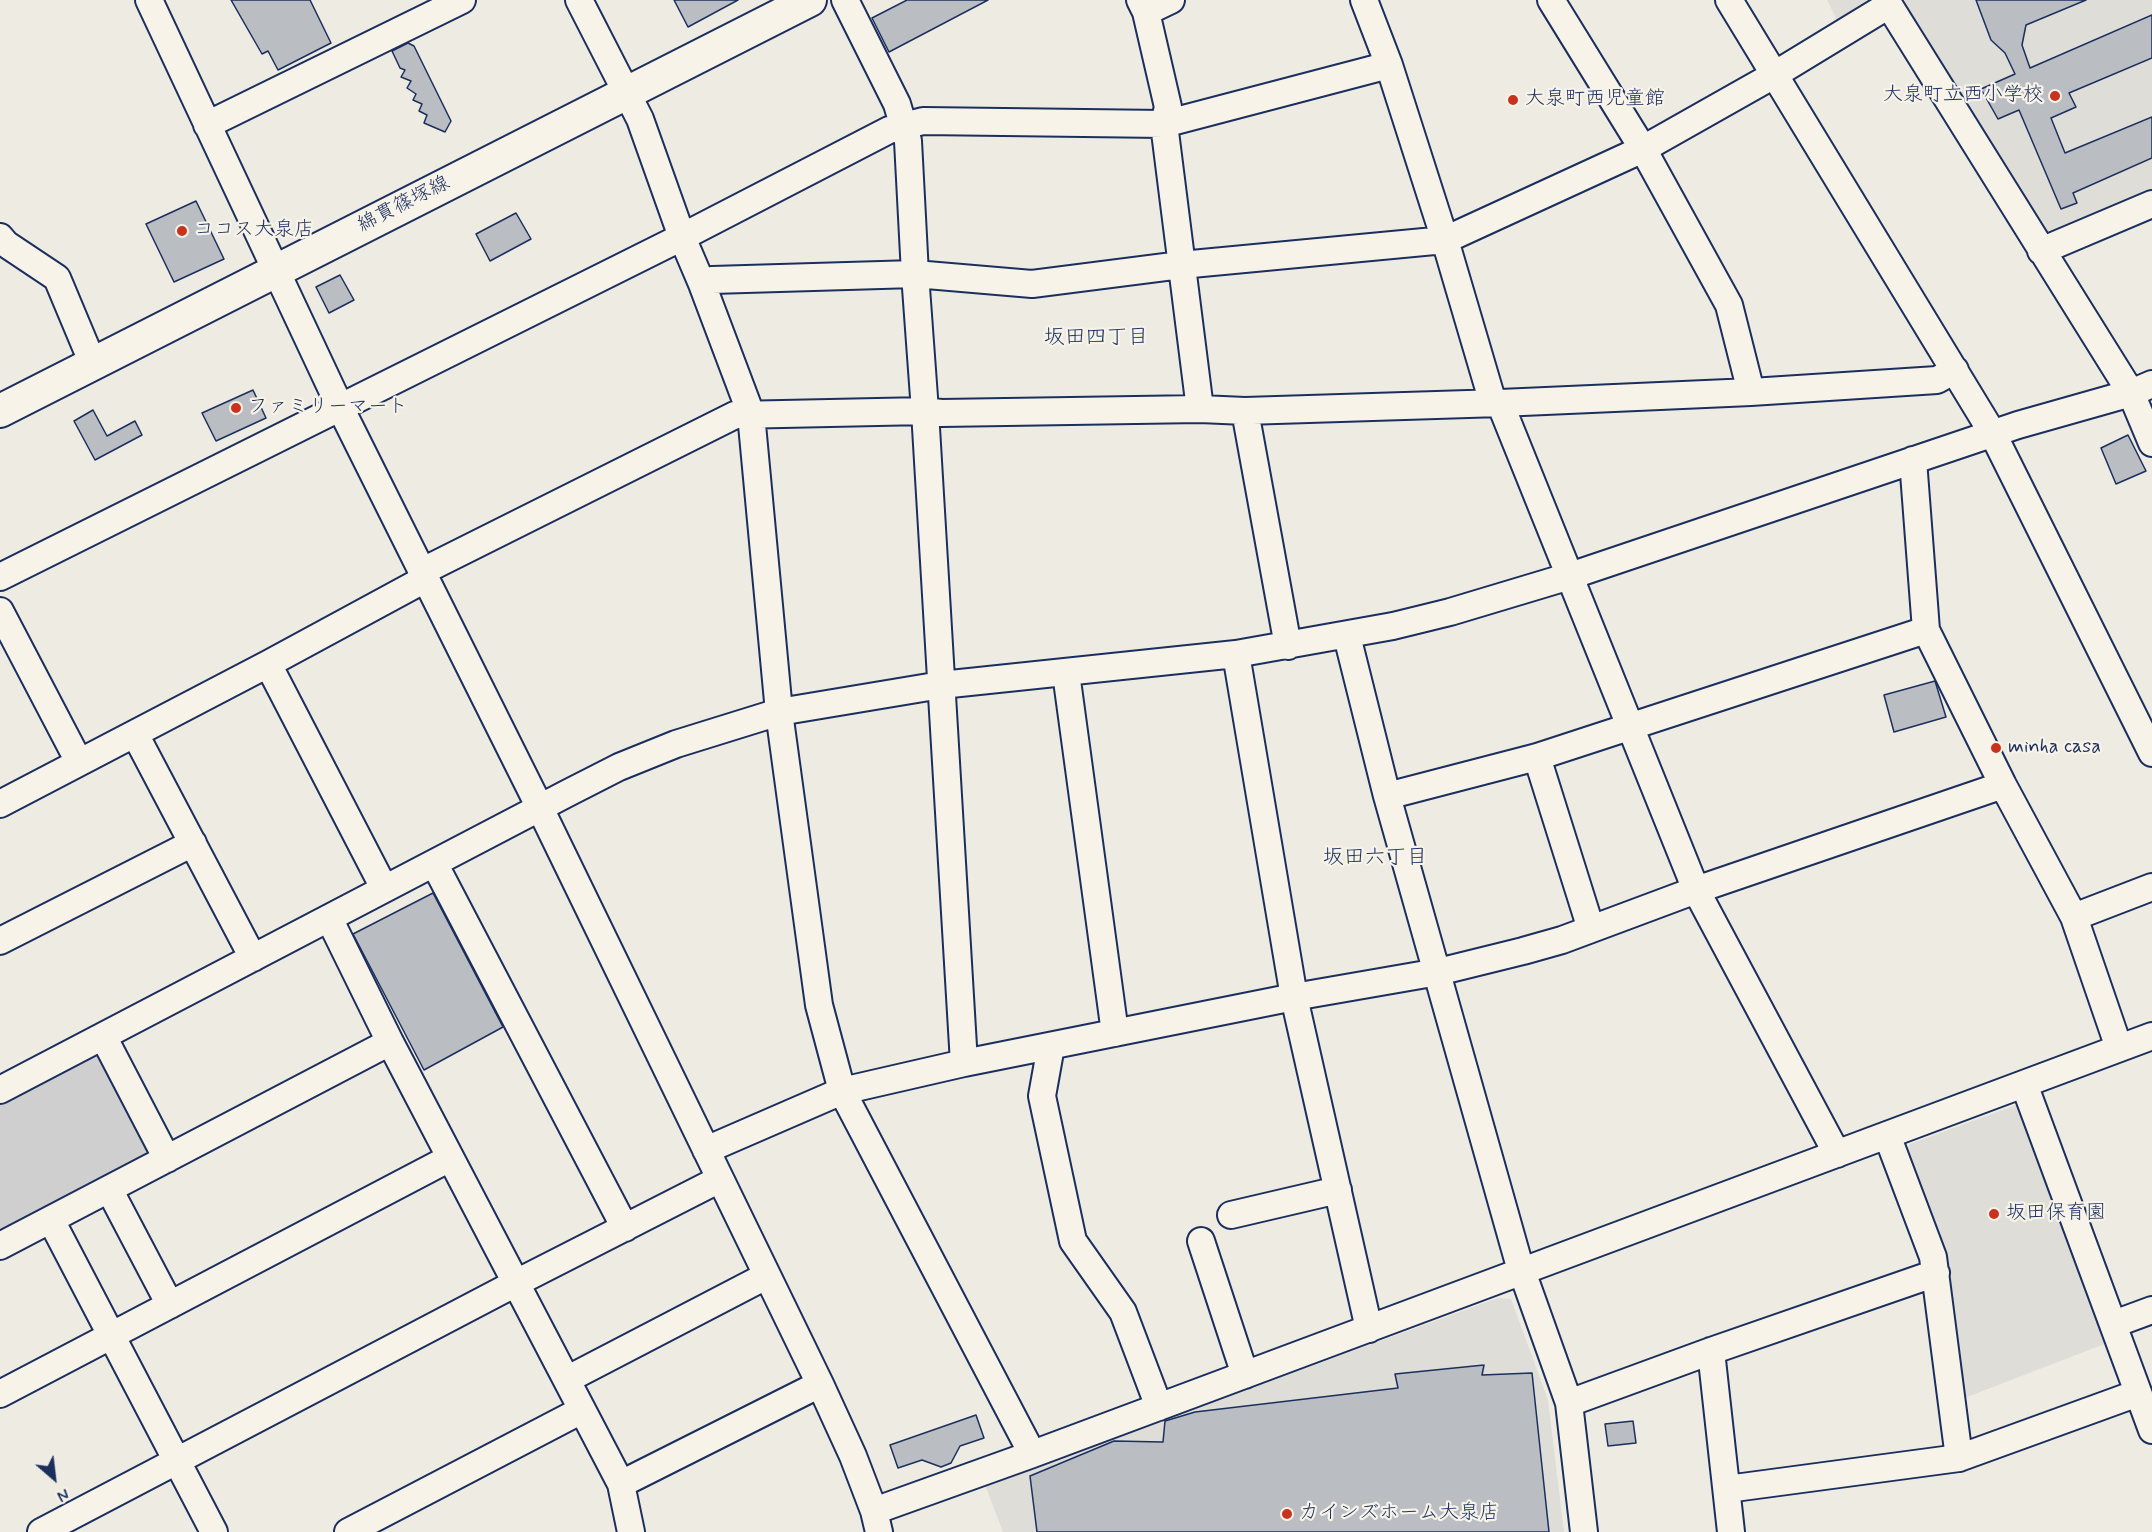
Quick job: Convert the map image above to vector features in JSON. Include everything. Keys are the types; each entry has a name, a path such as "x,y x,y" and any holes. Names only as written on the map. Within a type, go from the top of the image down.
{"main road":[{"name":"綿貫篠塚線","path":"0,411 810,0"}],"street":[{"path":"149,0 341,409 540,808 820,1384 853,1456 877,1521 1030,1455 2152,1036"},
{"path":"207,125 462,0"},
{"path":"579,0 640,119 682,237 751,414 779,712 819,1005 842,1091 1026,1442 1030,1455"},
{"path":"845,0 897,104 908,141 964,1063"},
{"path":"1171,0 1143,6 1168,107 1164,124 1200,409"},
{"path":"1364,0 1389,65 1496,403 1570,576 1695,890 1837,1154"},
{"path":"1551,0 1643,149 1729,305 1751,392"},
{"path":"1729,0 1994,434 2152,753"},
{"path":"702,284 712,280 915,274 1032,284 1181,266 1445,240 1643,149 1774,75 1889,5 2041,251 2141,389 2152,443"},
{"path":"0,577 341,409 889,130 923,121 1164,124 1389,65"},
{"path":"2041,251 2152,204"},
{"path":"0,237 6,244 57,278 93,364"},
{"path":"0,804 268,664 423,576 735,415 925,411 940,413 1200,409 1245,411 1496,403 1751,392 1937,380 1955,370"},
{"path":"0,1090 619,767 676,744 779,712 941,685 1236,654 1347,636 1450,612 1570,576 1913,460 2141,389"},
{"path":"1245,411 1288,646"},
{"path":"1913,460 1926,630 2002,785 2074,917 2119,1048"},
{"path":"0,611 79,762"},
{"path":"1387,796 1537,757 1926,630"},
{"path":"1347,636 1387,796 1523,1272 1569,1403 1584,1532"},
{"path":"1236,654 1294,997 1369,1329"},
{"path":"268,664 384,888"},
{"path":"1066,673 1115,1033"},
{"path":"135,734 253,958"},
{"path":"1537,757 1591,929"},
{"path":"706,1150 842,1091 964,1063 1294,997 1438,972 1523,951 2002,785"},
{"path":"0,941 193,843"},
{"path":"434,863 626,1228"},
{"path":"2074,917 2152,887"},
{"path":"329,918 390,1042 621,1484 631,1532"},
{"path":"103,1036 167,1159"},
{"path":"0,1246 390,1042"},
{"path":"1051,1046 1042,1096 1072,1241 1123,1312 1159,1407"},
{"path":"2024,1084 2152,1430"},
{"path":"1887,1135 1933,1257 1959,1458"},
{"path":"0,1394 450,1158"},
{"path":"41,1532 516,1283 720,1179"},
{"path":"109,1189 170,1305"},
{"path":"1231,1215 1338,1190"},
{"path":"51,1220 214,1532"},
{"path":"1201,1241 1245,1375"},
{"path":"1569,1403 1936,1273"},
{"path":"568,1380 766,1276"},
{"path":"2114,1324 2152,1311"},
{"path":"1711,1351 1731,1532"},
{"path":"621,1484 820,1384"},
{"path":"1727,1489 1959,1458 2138,1393"},
{"path":"348,1532 582,1410"}],"shaded area":[{"path":"1827,0 1872,0 1838,22"},
{"name":"大泉町立西小学校","path":"1902,0 2152,0 2152,192 2041,237"},
{"path":"101,1051 156,1154 0,1237 0,1105"},
{"name":"坂田保育園","path":"2022,1103 2112,1341 1962,1399 1904,1156 1910,1144"},
{"path":"1498,1298 1511,1299 1548,1400 1564,1532 1003,1532 985,1485"}],"building":[{"path":"231,0 310,0 331,43 278,70 268,51 262,54"},
{"path":"674,0 738,0 688,27"},
{"path":"907,0 988,0 889,52 872,18"},
{"path":"1976,0 2086,0 2026,25 2022,45 2030,68 2152,15 2152,58 2069,93 2076,107 2051,118 2065,153 2152,117 2152,158 2073,193 2077,203 2061,209 2019,110 1998,119 1981,89 2015,74 2005,53 1991,40"},
{"path":"408,43 414,46 451,121 445,132 424,123 427,115 419,111 422,104 413,100 416,94 407,88 411,81 401,77 405,70 400,68 392,51"},
{"path":"196,201 224,259 174,282 146,224"},
{"path":"516,213 531,239 490,261 476,234"},
{"path":"340,275 354,300 329,313 316,287"},
{"path":"253,390 266,418 216,441 202,413"},
{"path":"93,410 107,436 135,421 142,435 95,460 74,421"},
{"path":"2128,435 2146,471 2116,484 2101,448"},
{"path":"1935,681 1946,717 1894,732 1884,695"},
{"path":"433,893 503,1027 424,1070 353,934"},
{"path":"1484,1365 1482,1375 1532,1373 1549,1532 1037,1532 1030,1476 1114,1441 1163,1442 1165,1421 1195,1412 1398,1388 1395,1374"},
{"path":"976,1415 984,1438 960,1446 951,1463 941,1467 922,1460 898,1468 890,1445"},
{"path":"1633,1421 1636,1443 1608,1446 1605,1424"}],"place":[{"name":"大泉町立西小学校","path":"2055,96"},
{"name":"大泉町西児童館","path":"1513,100"},
{"name":"ココス大泉店","path":"182,231"},
{"name":"ファミリーマート","path":"236,408"},
{"name":"minha casa","path":"1996,748"},
{"name":"坂田保育園","path":"1994,1214"},
{"name":"カインズホーム大泉店","path":"1287,1514"}],"district":[{"name":"坂田四丁目","path":"1096,339"},
{"name":"坂田六丁目","path":"1375,859"}]}
